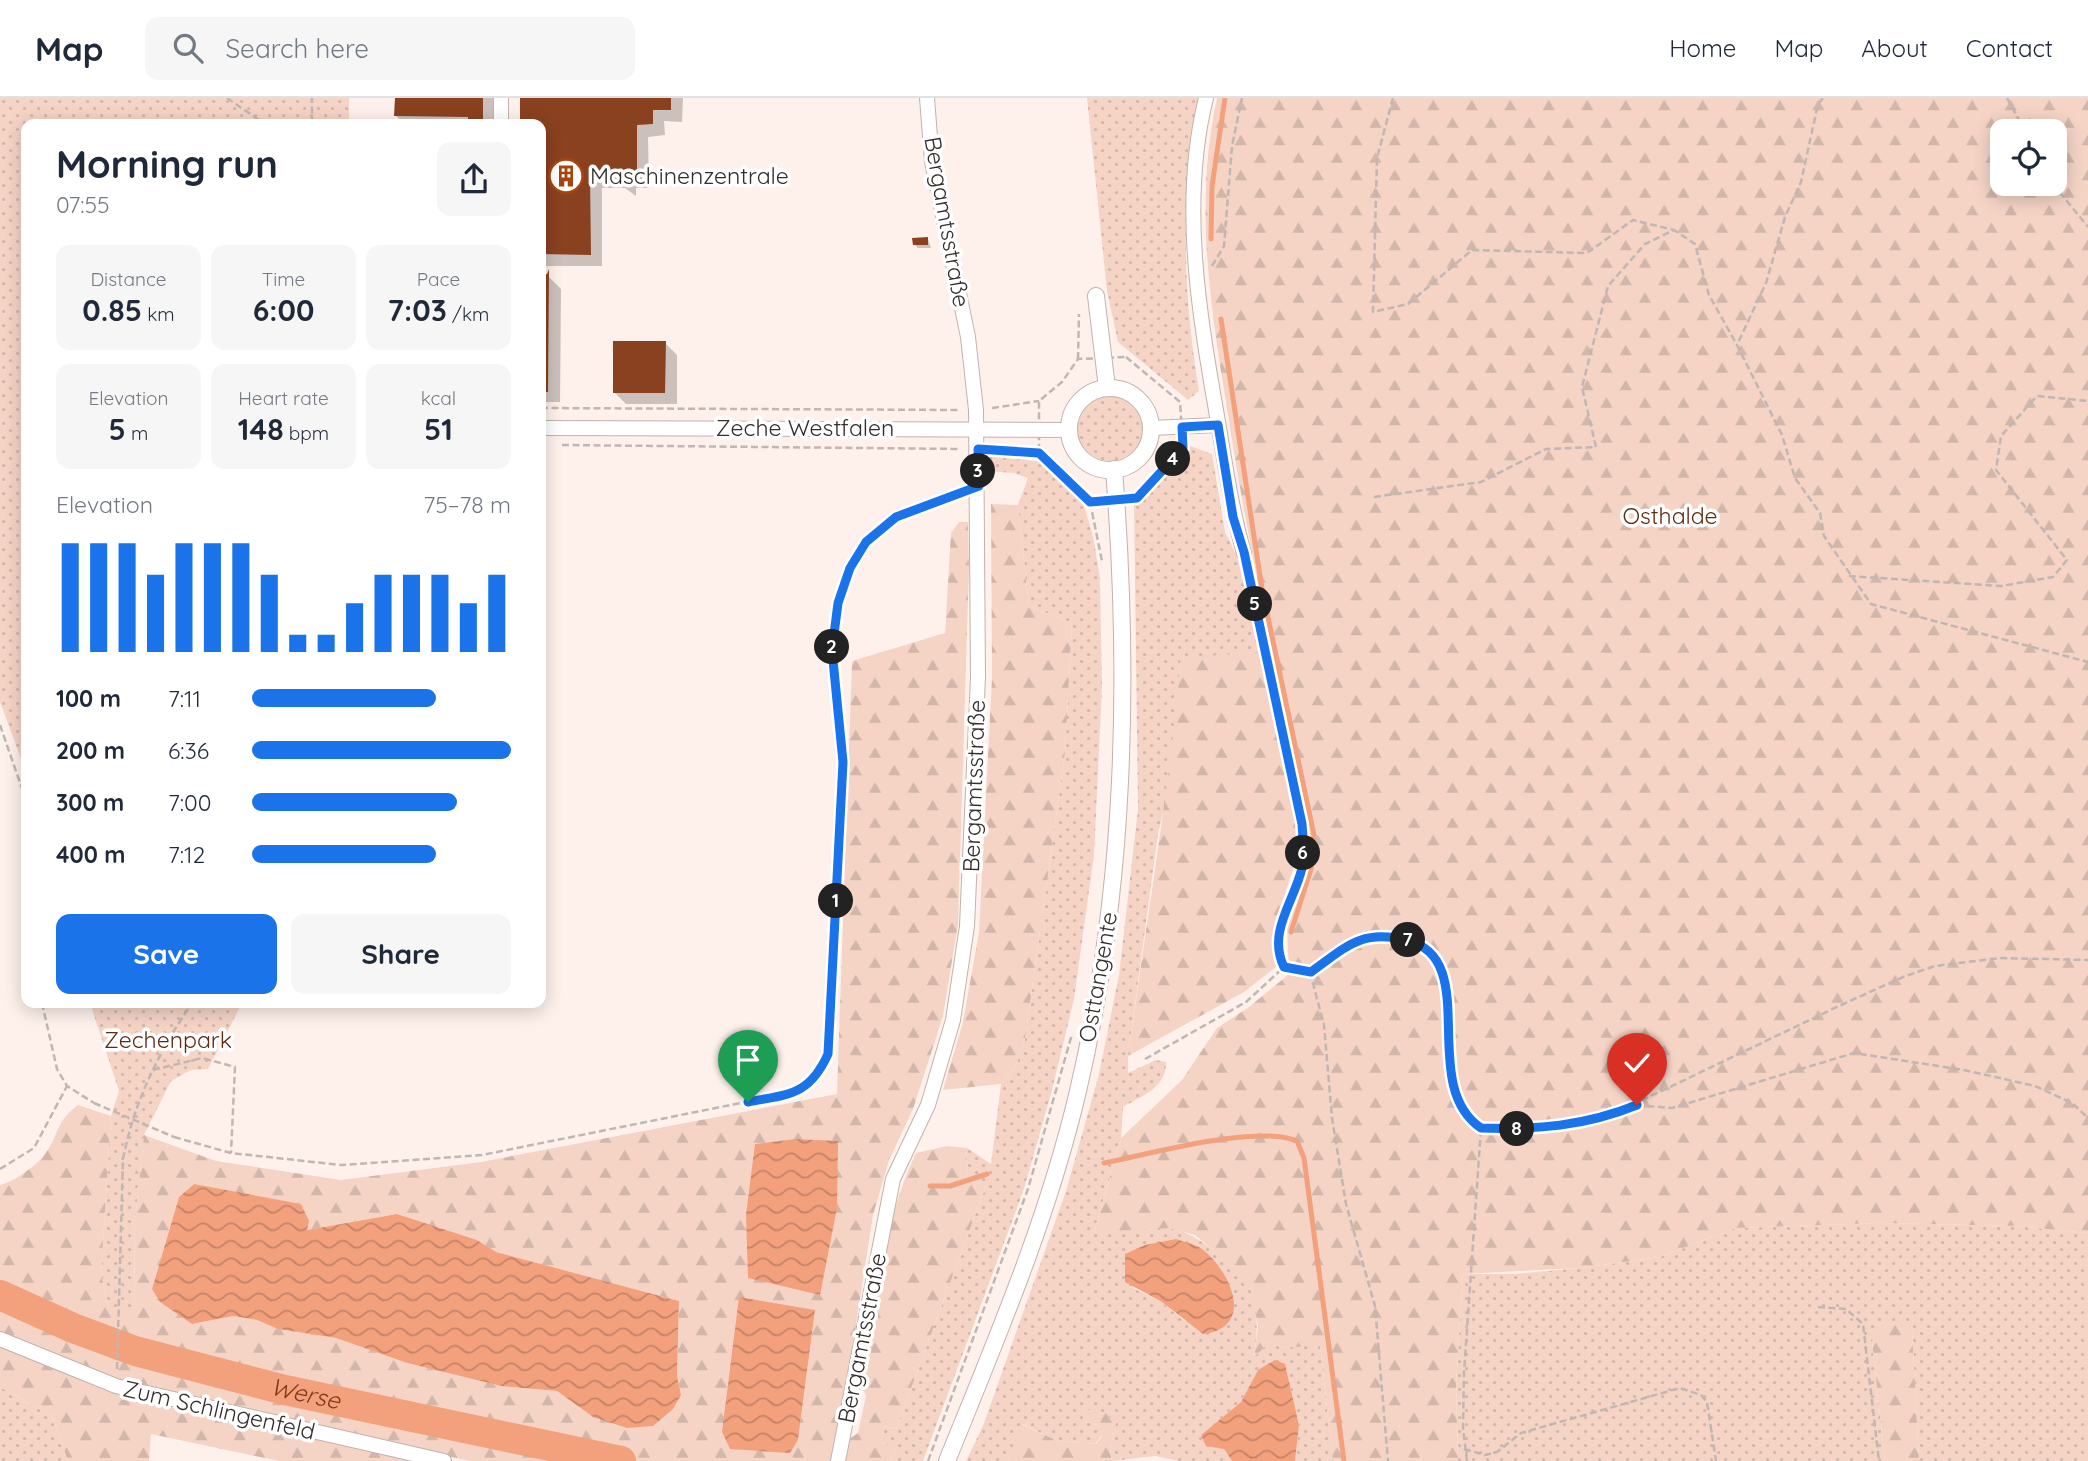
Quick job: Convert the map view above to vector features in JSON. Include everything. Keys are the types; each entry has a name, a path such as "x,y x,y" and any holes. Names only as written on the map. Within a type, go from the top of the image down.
{"street":[{"path":"501,98 501,119"},
{"name":"Bergamtsstraße","path":"838,1461 893,1179 928,1105 939,1068 953,1020 967,926 978,677 978,449 968,337 934,173 927,98"},
{"path":"1206,98 1194,210 1196,280 1233,517 1244,552"},
{"path":"1096,296 1107,388"},
{"path":"1107,388 1120,389 1142,403 1151,428 1144,451 1136,460 1114,469 1088,463 1078,455 1069,430 1076,406 1095,391 1107,388"},
{"path":"1151,428 1218,425"},
{"name":"Zeche Westfalen","path":"546,428 1069,430"},
{"name":"Osttangente","path":"947,1461 1003,1323 1050,1192 1078,1091 1107,934 1116,855 1125,688 1114,469"},
{"name":"Zum Schlingenfeld","path":"0,1339 116,1386 443,1461"}],"path":[{"path":"227,98 258,119"},
{"path":"312,98 312,119"},
{"path":"1196,280 1212,266 1224,247 1231,158 1242,98"},
{"path":"1393,98 1377,158 1373,312 1408,304 1472,250 1587,253 1633,220 1674,230 1695,244 1709,295 1782,435 1795,478 1821,513 1824,536 1849,576 1871,604 2088,662"},
{"path":"1737,345 1766,283 1786,217 1801,182 1818,104 1823,98"},
{"path":"2007,98 2018,119"},
{"path":"2063,196 2088,227"},
{"path":"1374,497 1481,482 1546,449 1596,447 1582,387 1608,286 1645,244 1674,230"},
{"path":"546,408 976,410 1039,401 1062,382 1078,359 1079,314"},
{"path":"1078,359 1126,358 1180,402 1183,448 1137,498 1090,502"},
{"path":"1849,576 2001,586 2053,577 2067,560 1996,470 2001,436 2037,396 2088,401"},
{"path":"1039,401 1039,453"},
{"path":"554,445 978,449 1039,453 1090,502 1102,563"},
{"path":"43,1008 57,1069 67,1086 94,1102 174,1137 231,1153 341,1166 482,1155 800,1091 818,1077 828,1054 843,762 832,650 838,603 850,568 866,542 896,517 979,486"},
{"path":"1244,552 1302,824 1302,869 1280,930 1280,958 1284,967"},
{"path":"0,725 21,786"},
{"path":"1284,967 1311,972 1347,945 1374,935 1416,942 1431,952 1441,965 1446,985 1450,1072 1455,1097 1460,1110 1481,1128 1568,1126 1603,1119 1854,999 1935,966 2000,958 2088,960"},
{"path":"1145,1059 1246,1002 1284,967"},
{"path":"1311,972 1324,1025 1332,1118 1346,1204 1375,1306 1388,1461"},
{"path":"117,1375 124,1159 136,1105 189,1008"},
{"path":"928,1461 984,1316 1028,1189 1074,1022"},
{"path":"1637,1105 1672,1108 1854,1053 1964,1070 2035,1086 2073,1103 2088,1118"},
{"path":"153,1070 202,1058 235,1067 231,1153"},
{"path":"0,1169 34,1148 67,1086"},
{"path":"1467,1461 1464,1449 1464,1373 1481,1128"},
{"path":"1818,1307 1846,1309 1863,1324 1879,1461"},
{"path":"1464,1449 1485,1455 1497,1452 1521,1433 1680,1388 1701,1395 1707,1402 1716,1461"}],"green space":[{"path":"0,98 349,98 349,119 21,119 21,759 0,702"},
{"path":"1087,98 1198,98 1186,209 1186,244 1189,315 1199,391 1188,400 1118,342 1107,291"},
{"name":"Osthalde","path":"1217,98 2088,98 2088,1233 2017,1226 1880,1223 1735,1228 1660,1257 1580,1268 1463,1274 1456,1384 1458,1461 1333,1461 1320,1345 1284,1348 1270,1342 1254,1357 1258,1326 1251,1289 1226,1261 1195,1235 1170,1228 1094,1233 1121,1138 1182,1080 1217,1028 1249,1007 1289,974 1287,923 1309,851 1307,824 1235,460 1215,330 1207,253 1206,176"},
{"path":"1110,395 1123,398 1133,405 1140,415 1143,428 1140,441 1133,451 1123,458 1110,461 1097,458 1087,451 1080,441 1077,428 1080,415 1087,405 1097,398"},
{"path":"1187,445 1212,454 1225,532 1237,556 1260,652 1181,659 1170,782 1158,834 1128,1056 1128,1073 1156,1060 1166,1062 1165,1071 1152,1090 1123,1107 1121,1138 1094,1232 1169,1228 1191,1235 1229,1262 1252,1292 1257,1324 1254,1356 1270,1342 1284,1348 1320,1344 1333,1461 1295,1461 1299,1425 1285,1365 1258,1370 1241,1402 1201,1435 1224,1449 1232,1461 1179,1461 1155,1456 1113,1461 1110,1453 1116,1422 1084,1409 1083,1420 1099,1426 1102,1435 1095,1444 1058,1441 1022,1424 1008,1461 966,1461 983,1426 1066,1191 1099,1074 1119,975 1138,809 1134,505 1143,500 1187,450","holes":["1176,1239 1186,1322 1162,1302 1133,1288"]},
{"path":"983,455 1043,462 1083,503 1093,536 1100,578 1102,688 1094,855 1074,999 1024,1189 923,1461 890,1461 895,1452 881,1441 884,1426 896,1429 987,1183 966,1182 967,1148 991,1164 1001,1084 1015,1068 1025,1039 1065,753 1072,623 1029,606 1018,505 1028,478 1014,473 985,471"},
{"path":"991,504 1018,505 1029,606 1072,623 1065,753 1025,1039 1015,1068 1001,1084 943,1090 963,1022 979,932 992,678"},
{"path":"959,522 968,522 969,567 958,924 943,1016 913,1109 889,1160 873,1215 846,1389 831,1461 470,1461 278,1420 123,1381 0,1332 0,1185 18,1177 41,1159 65,1117 78,1105 111,1116 101,1273 109,1309 134,1311 135,1220 144,1135 216,1161 341,1180 481,1162 837,1094 852,661 945,633 951,533","holes":["194,1184 233,1192 307,1230 397,1214 477,1240 495,1252 679,1301 677,1375 681,1395 593,1417 557,1391 501,1386 407,1363 336,1338 278,1329 258,1320 233,1316 192,1324 152,1289 179,1197","815,1310 798,1440 790,1453"]},
{"path":"1260,652 1274,707 1300,848 1277,918 1274,947 1277,966 1244,992 1128,1056 1164,808 1181,658"},
{"name":"Zechenpark","path":"92,1008 239,1008 208,1069 191,1070 171,1081 144,1135 135,1220 134,1312 109,1309 101,1273 111,1116 119,1091"},
{"path":"947,1146 967,1148 966,1182 987,1183 896,1429 884,1426 881,1441 895,1452 890,1461 844,1461 849,1439 858,1433 866,1396 861,1385 881,1267 904,1180 916,1153"},
{"path":"1880,1223 2017,1226 2088,1233 2088,1461 1919,1461 1912,1330 1872,1341 1885,1461 1458,1461 1456,1384 1463,1274 1514,1274 1660,1257 1735,1228"},
{"path":"1893,1321 1912,1330 1919,1461 1885,1461 1872,1341 1877,1327"},
{"path":"0,1347 110,1392 413,1461 279,1461 151,1434 149,1461 68,1461 52,1416 0,1387"},
{"path":"0,1387 52,1416 68,1461 0,1461"},
{"path":"1084,1409 1104,1412 1116,1422 1110,1453 1113,1461 1008,1461 1021,1424 1058,1441 1096,1444 1102,1436 1099,1426 1083,1420"}],"water":[{"path":"795,1139 838,1141 837,1208 820,1295 748,1278 746,1215 755,1144"},
{"path":"194,1184 301,1204 309,1221 307,1230 397,1214 477,1240 496,1252 679,1301 677,1375 681,1395 673,1409 653,1426 627,1428 593,1417 557,1391 501,1386 407,1363 336,1338 278,1329 257,1320 233,1316 192,1324 160,1302 152,1289 179,1197"},
{"path":"1176,1239 1202,1249 1213,1259 1229,1284 1234,1310 1229,1321 1219,1330 1203,1334 1162,1302 1125,1282 1125,1254 1145,1245"},
{"path":"739,1297 815,1310 798,1440 790,1453 730,1449 722,1432"},
{"path":"1275,1360 1285,1364 1299,1425 1295,1461 1232,1461 1224,1449 1206,1446 1201,1435 1241,1402 1258,1370"}],"building":[{"path":"395,98 483,98 483,119 394,116"},
{"name":"Maschinenzentrale","path":"520,98 671,98 671,110 653,110 653,124 637,125 637,176 624,176 624,184 619,184 619,176 590,177 591,255 546,254 546,119 520,119"},
{"path":"928,237 928,245 913,245 912,238"},
{"path":"549,269 546,392 546,274"},
{"path":"613,341 666,341 665,393 613,393"}],"waterway":[{"path":"1211,239 1212,186 1225,98"},
{"path":"1221,319 1262,589 1314,835 1311,869 1291,932"},
{"path":"1104,1163 1230,1138 1279,1137 1297,1141 1304,1158 1344,1461"},
{"path":"930,1186 950,1186 987,1174"},
{"name":"Werse","path":"0,1295 73,1328 135,1351 285,1390 621,1461"}],"place":[{"name":"Maschinenzentrale","path":"566,176"}],"route":[{"path":"748,1102 800,1091 818,1077 828,1054 843,762 832,650 838,603 850,568 866,542 896,517 979,486 978,449 1039,453 1090,502 1137,498 1183,448 1182,427 1218,425 1233,517 1244,552 1302,824 1302,869 1280,930 1280,958 1284,967 1311,972 1347,945 1374,935 1416,942 1431,952 1441,965 1446,985 1450,1072 1455,1097 1460,1110 1469,1121 1481,1128 1568,1126 1603,1119 1637,1105"}]}
